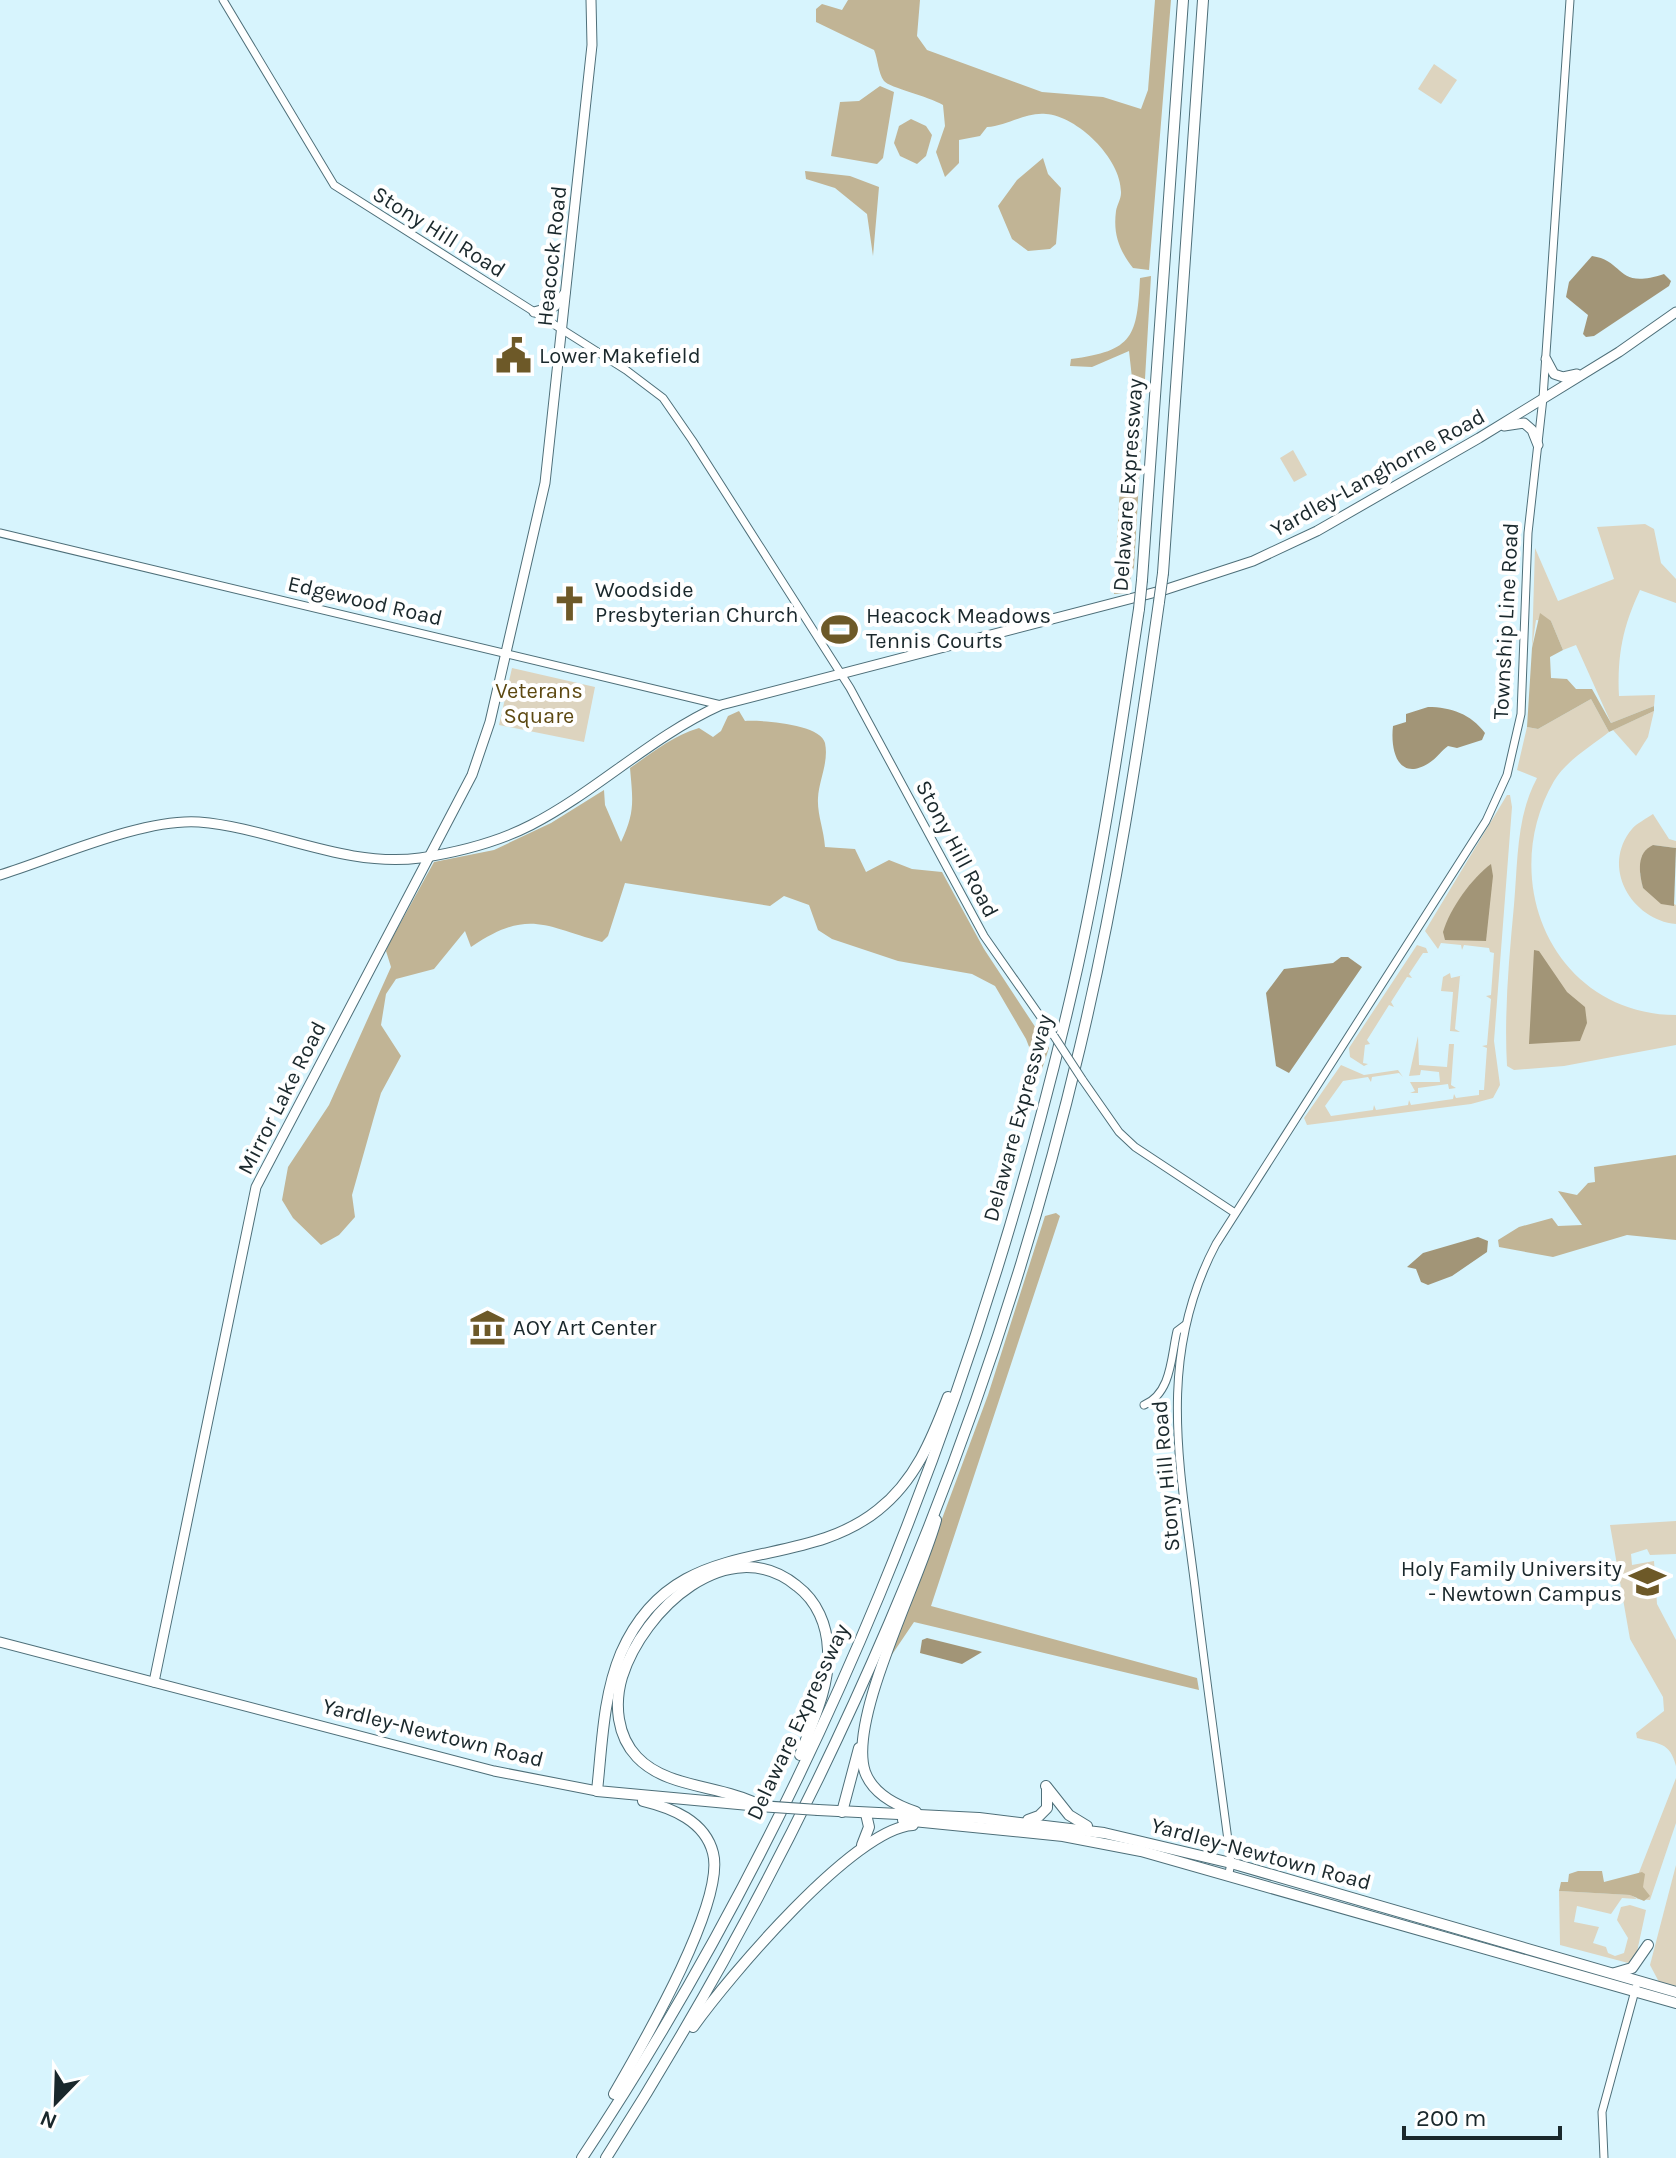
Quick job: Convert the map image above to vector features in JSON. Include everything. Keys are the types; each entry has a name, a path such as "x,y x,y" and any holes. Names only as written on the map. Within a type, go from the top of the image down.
{"highway":[{"name":"Delaware Expressway","path":"580,2158 681,1996 762,1844 848,1666 919,1497 986,1307 1042,1114 1097,872 1139,609 1183,0"},
{"name":"Delaware Expressway","path":"606,2158 652,2084 764,1886 879,1646 948,1475 1022,1258 1082,1039 1128,812 1159,602 1203,0"},
{"path":"597,1791 606,1710 616,1668 632,1633 658,1604 679,1585 719,1563 812,1542 849,1529 889,1500 918,1465 968,1343 1042,1114"},
{"path":"842,1812 891,1641 933,1534 948,1475"},
{"path":"760,1806 728,1792 655,1771 629,1747 618,1716 618,1693 624,1671 651,1622 695,1583 736,1567 770,1571 801,1589 821,1617 828,1650 820,1704 762,1844"},
{"path":"861,1741 866,1773 878,1791 926,1820"},
{"path":"1018,1822 1039,1816 1047,1808 1046,1786 1076,1821 1147,1842"},
{"name":"Yardley-Newtown Road","path":"597,1791 866,1814 1063,1836 1230,1868 1612,1973 1636,1986"},
{"path":"580,2158 662,2004 711,1896 715,1875 711,1847 694,1824 675,1811 614,1793"},
{"path":"856,1853 868,1833 866,1814"},
{"path":"652,2084 748,1955 856,1853 889,1830 926,1820"},
{"name":"Yardley-Newtown Road","path":"926,1820 1018,1822 1147,1842 1636,1986"},
{"path":"1612,1973 1632,1968 1648,1945"},
{"path":"1636,1986 1676,1992"},
{"path":"1636,1986 1676,2003"}],"main road":[{"name":"Heacock Road","path":"506,654 545,483 592,45 591,0"},
{"path":"534,312 555,306 567,290"},
{"name":"Yardley-Langhorne Road","path":"0,875 135,831 181,822 218,825 351,855 426,857 485,844 533,824 672,732 721,705 1164,590 1253,561 1317,531 1493,429 1676,312"},
{"path":"1546,359 1551,371 1558,376 1568,377 1588,371"},
{"path":"1493,429 1524,423 1532,430 1538,445"},
{"name":"Mirror Lake Road","path":"154,1682 256,1187 477,762 506,654"},
{"name":"Yardley-Newtown Road","path":"0,1642 494,1771 597,1791"}],"street":[{"name":"Stony Hill Road","path":"223,0 334,185 643,381 670,406 842,676 976,923 1119,1132 1135,1147 1235,1213 1203,1271 1185,1325 1176,1374 1176,1436 1230,1868"},
{"name":"Township Line Road","path":"1235,1213 1486,821 1503,785 1521,714 1528,533 1543,398 1570,0"},
{"name":"Edgewood Road","path":"0,533 721,705"},
{"path":"1144,1405 1160,1394 1168,1378 1177,1331 1185,1325"},
{"path":"1604,2158 1602,2112 1636,1986"}],"green space":[{"path":"1434,64 1457,80 1441,104 1418,89"},
{"path":"1293,450 1307,475 1294,482 1280,458"},
{"path":"1645,524 1654,529 1661,563 1676,579 1676,603 1640,590 1622,641 1619,696 1655,695 1654,706 1611,723 1576,645 1563,650 1551,621 1536,620 1532,648 1535,548 1558,601 1614,579 1597,527"},
{"name":"Veterans Square","path":"512,668 595,687 584,742 499,725"},
{"path":"1591,699 1609,732 1572,760 1554,781 1538,820 1531,860 1535,899 1548,935 1568,967 1597,992 1633,1009 1676,1015 1676,1045 1564,1066 1514,1070 1507,1066 1506,1046 1517,856 1525,808 1537,778 1517,770 1527,727 1538,729"},
{"path":"1654,711 1648,737 1636,756 1613,730"},
{"path":"1507,795 1510,795 1512,807 1494,1041 1500,1085 1493,1098 1471,1104 1307,1125 1304,1118 1341,1065 1364,1075 1398,1070 1403,1077 1399,1073 1372,1077 1371,1082 1368,1077 1343,1081 1325,1106 1331,1116 1373,1110 1374,1105 1376,1110 1408,1105 1409,1100 1411,1105 1453,1099 1454,1094 1456,1098 1479,1095 1479,1090 1484,1090 1487,1048 1482,1046 1487,1045 1491,999 1486,996 1491,995 1494,953 1489,948 1464,945 1462,950 1461,945 1441,943 1438,949 1425,931"},
{"path":"1653,814 1669,839 1676,841 1676,848 1653,845 1640,873 1643,888 1676,905 1676,924 1646,913 1634,902 1620,875 1619,859 1623,844 1634,827"},
{"path":"1417,945 1426,948 1428,953 1423,953 1409,974 1412,978 1407,977 1391,1002 1394,1007 1389,1005 1367,1040 1370,1044 1365,1045 1363,1063 1368,1064 1364,1066 1350,1057 1349,1048"},
{"path":"1450,973 1451,978 1464,975 1460,976 1455,1029 1460,1032 1450,1031 1453,992 1441,991 1443,977"},
{"path":"1418,1036 1419,1065 1447,1067 1449,1044 1454,1044 1451,1085 1456,1088 1449,1089 1448,1084 1418,1088 1418,1093 1410,1093 1415,1091 1410,1082 1440,1082 1439,1072 1421,1070 1420,1075 1409,1076"},
{"name":"Holy Family University - Newtown Campus","path":"1676,1521 1676,1554 1650,1555 1647,1549 1631,1554 1632,1565 1654,1561 1657,1604 1676,1640 1676,1766 1667,1748 1637,1738 1636,1733 1664,1711 1663,1697 1630,1639 1610,1525"},
{"path":"1676,1778 1676,1823 1650,1900 1622,1898 1611,1914 1577,1906 1574,1922 1599,1927 1593,1943 1606,1947 1608,1953 1615,1956 1624,1953 1628,1938 1617,1920 1621,1907 1630,1905 1646,1910 1635,1961 1632,1964 1560,1945 1559,1891 1631,1895 1637,1899 1643,1887 1638,1875"},
{"path":"1676,1865 1676,1987 1659,1982 1650,1965"}],"shaded area":[{"path":"848,0 920,0 917,36 927,50 1042,92 1103,97 1141,109 1148,90 1155,0 1171,0 1149,270 1133,268 1118,241 1115,219 1121,193 1114,167 1096,142 1071,122 1046,114 987,127 980,136 959,140 959,163 945,177 936,152 945,126 943,105 888,84 880,74 874,50 816,22 816,9 822,4 842,10"},
{"path":"880,86 894,92 883,158 877,164 831,156 840,102 859,101"},
{"path":"911,119 926,126 932,135 926,156 917,164 900,156 894,143 899,126"},
{"path":"1043,158 1048,174 1061,188 1056,244 1050,249 1028,251 1012,239 998,206 1017,180"},
{"path":"805,171 850,176 879,187 873,256 867,214 835,188 806,179"},
{"path":"1592,256 1611,263 1629,277 1637,279 1664,274 1671,281 1669,286 1594,336 1586,337 1583,334 1588,315 1566,297 1569,282"},
{"path":"1151,276 1134,567 1126,593 1114,594 1120,485 1128,455 1132,378 1129,351 1092,367 1070,366 1071,359 1108,351 1128,337 1137,314 1140,278"},
{"path":"1540,613 1551,621 1563,650 1550,657 1551,678 1567,679 1576,689 1592,689 1611,723 1654,706 1654,711 1609,732 1591,699 1538,729 1527,727 1532,648"},
{"path":"1428,707 1460,713 1485,733 1482,740 1457,748 1448,746 1429,763 1410,769 1395,754 1393,726 1406,722 1406,714"},
{"path":"739,711 745,721 802,727 813,731 825,743 826,757 818,804 825,847 855,849 866,872 889,860 912,869 942,872 984,949 1049,1048 1040,1075 1026,1039 995,986 972,974 898,961 832,939 818,930 809,905 784,896 770,906 625,883 608,936 602,942 549,926 522,924 491,935 471,947 465,931 434,969 396,979 386,994 381,1025 401,1056 381,1093 374,1117 352,1195 355,1217 339,1235 321,1245 293,1218 282,1200 288,1167 329,1105 391,967 386,951 434,862 494,850 551,823 604,790 605,805 621,842 632,806 630,768 689,731 699,728 713,737 721,731 728,716"},
{"path":"1653,845 1676,848 1674,906 1661,904 1643,888 1641,858"},
{"path":"1491,864 1493,876 1486,941 1445,940 1443,932 1446,923 1462,894"},
{"path":"1534,950 1539,951 1567,992 1585,1007 1587,1023 1580,1041 1529,1044"},
{"path":"1341,957 1348,957 1362,967 1289,1073 1276,1066 1266,993 1284,969 1333,963"},
{"path":"1676,1155 1676,1240 1627,1235 1553,1257 1499,1247 1498,1240 1519,1227 1552,1218 1558,1226 1582,1225 1558,1191 1577,1195 1588,1183 1595,1182 1594,1167"},
{"path":"1056,1213 1060,1216 931,1606 1197,1678 1199,1690 914,1622 891,1656 988,1395 1045,1216"},
{"path":"1478,1237 1488,1241 1487,1252 1452,1276 1428,1285 1421,1282 1416,1269 1407,1267 1423,1253"},
{"path":"927,1638 982,1652 962,1664 920,1653 922,1640"},
{"path":"1602,1871 1604,1882 1642,1872 1645,1874 1643,1887 1650,1896 1644,1901 1630,1895 1559,1891 1561,1882 1568,1882 1569,1874"}],"place":[{"name":"Lower Makefield","path":"513,356"},
{"name":"Woodside Presbyterian Church","path":"569,603"},
{"name":"Heacock Meadows Tennis Courts","path":"840,629"},
{"name":"AOY Art Center","path":"487,1328"},
{"name":"Holy Family University - Newtown Campus","path":"1648,1582"}]}
